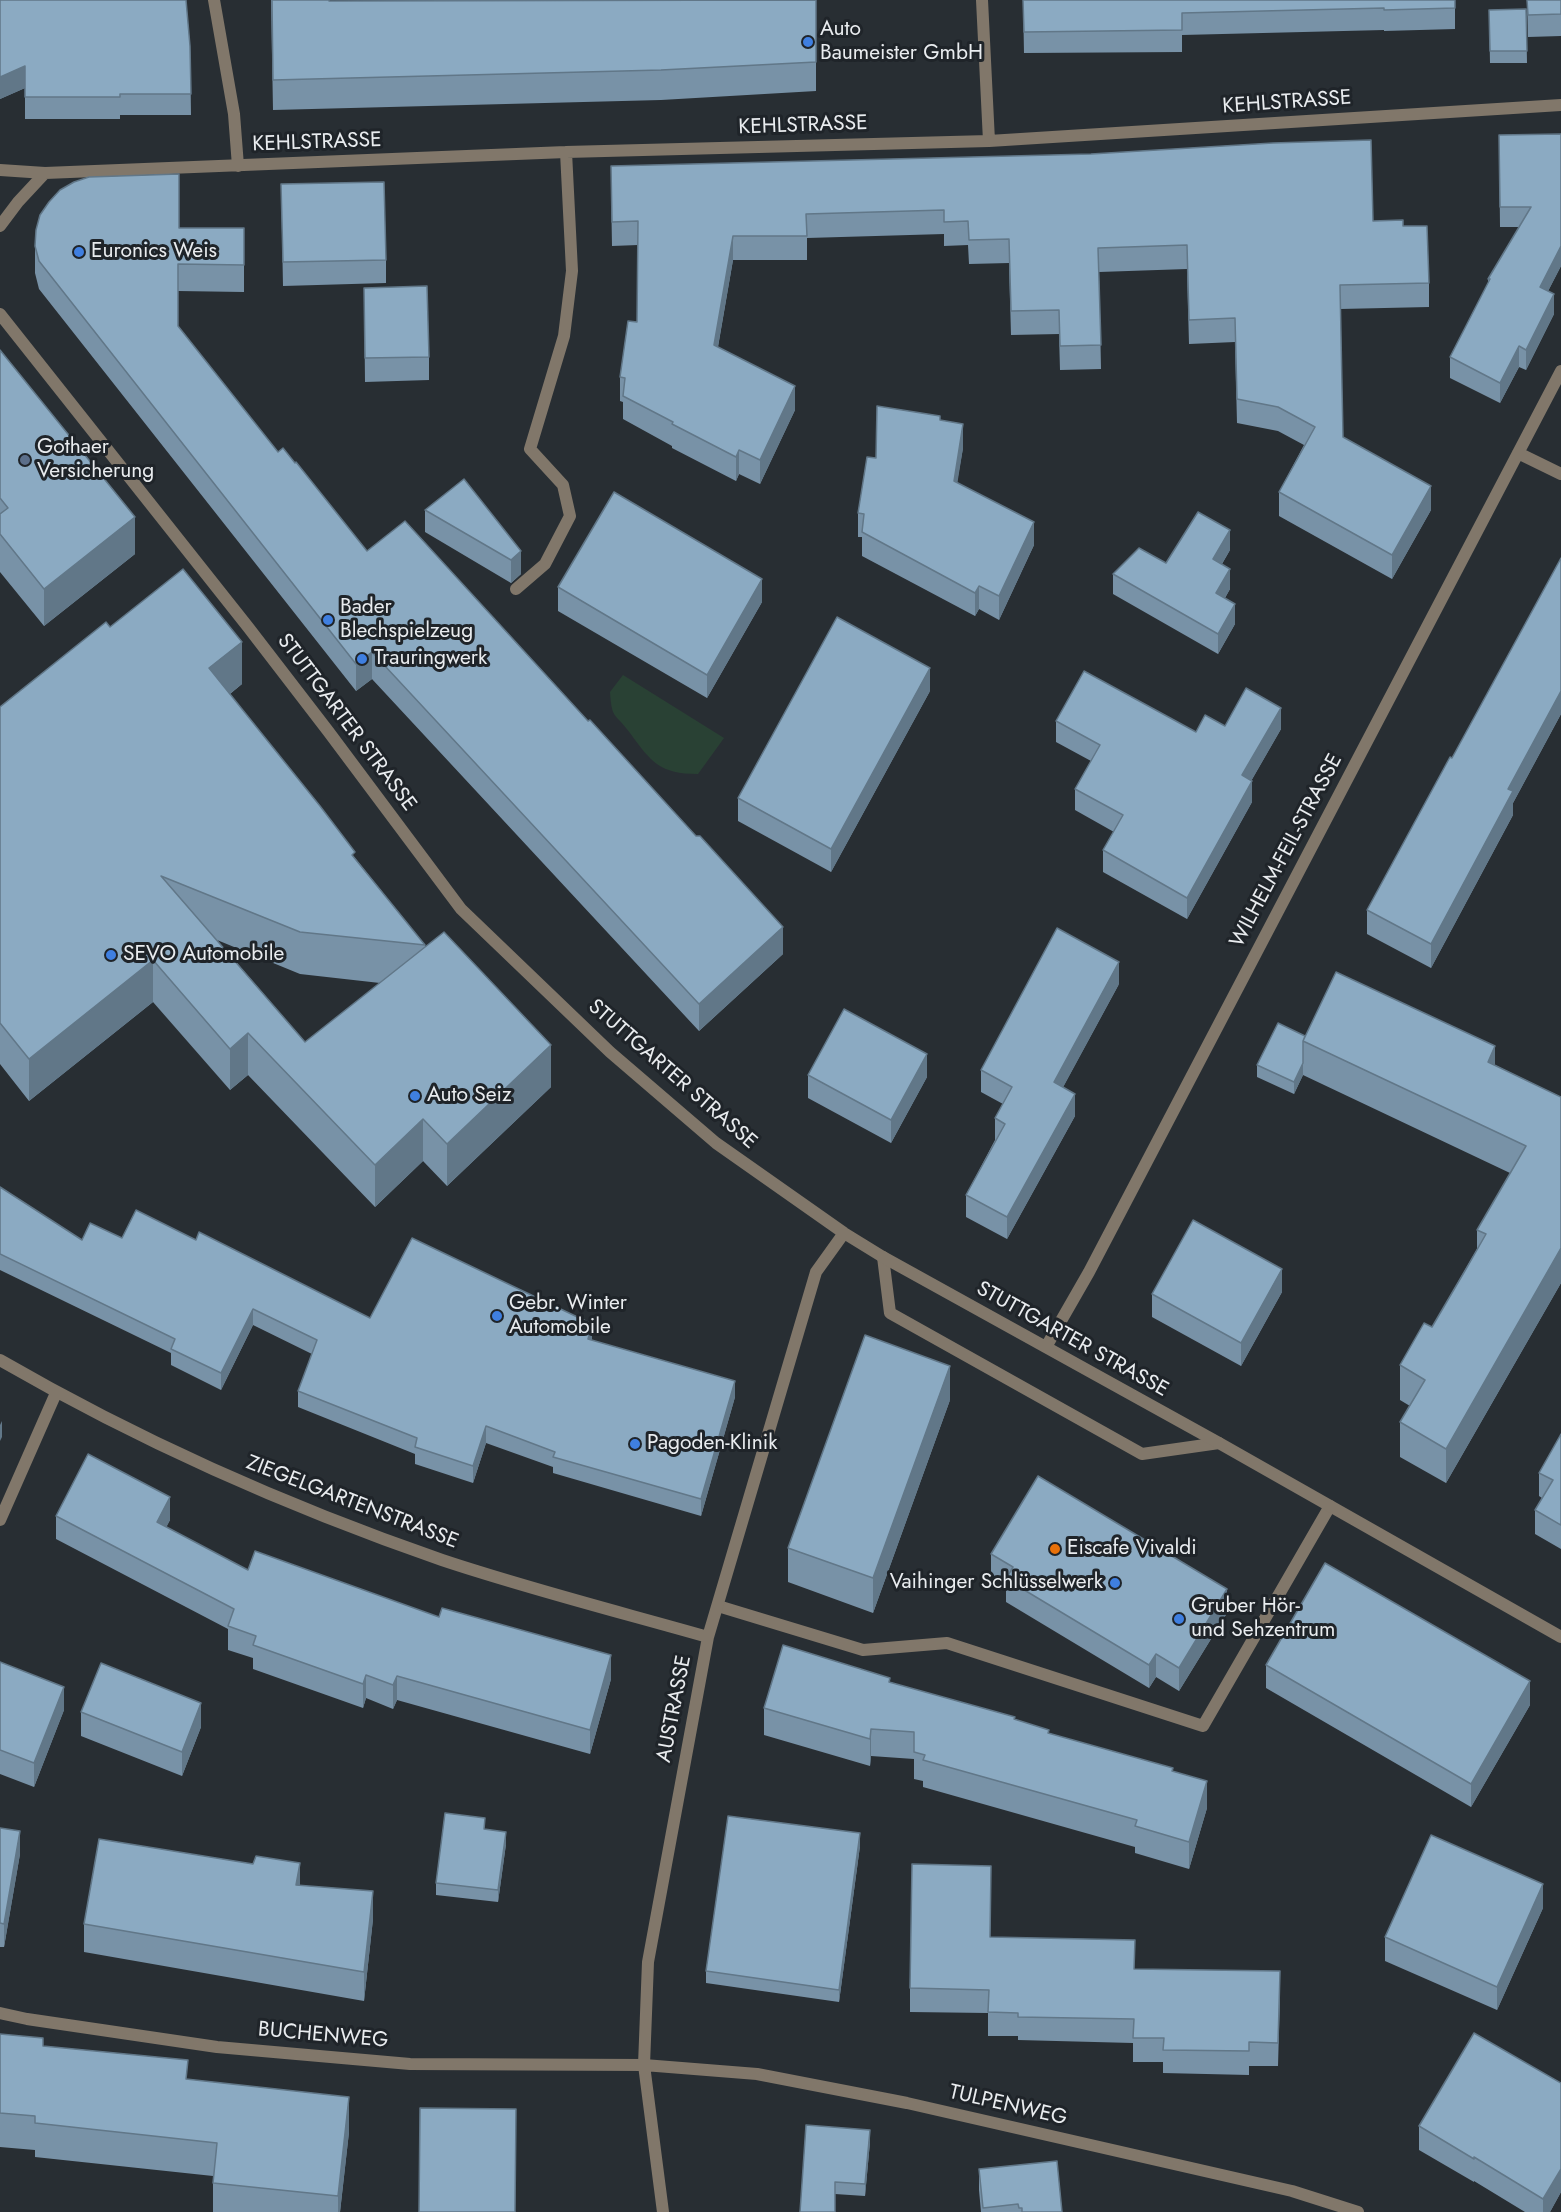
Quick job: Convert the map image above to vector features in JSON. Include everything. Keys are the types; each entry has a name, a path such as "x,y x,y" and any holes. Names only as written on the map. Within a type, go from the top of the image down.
{"street":[{"path":"214,0 234,114 238,166"},
{"path":"982,0 989,141"},
{"name":"KEHLSTRASSE","path":"0,170 45,173 566,153 989,141 1561,105"},
{"path":"516,589 545,564 570,516 563,485 530,449 564,336 572,271 566,153"},
{"path":"0,226 18,202 45,173"},
{"name":"STUTTGARTER STRASSE","path":"0,314 255,636 461,909 610,1052 716,1143 844,1233 883,1257 1561,1636"},
{"name":"WILHELM-FEIL-STRASSE","path":"1046,1347 1089,1272 1561,371"},
{"path":"1518,453 1561,474"},
{"name":"AUSTRASSE","path":"663,2212 644,2066 648,1962 708,1637 816,1272 844,1233"},
{"path":"883,1257 890,1313 1142,1454 1219,1443"},
{"name":"ZIEGELGARTENSTRASSE","path":"0,1360 56,1393 183,1456 308,1510 443,1560 708,1637"},
{"path":"0,1520 56,1393"},
{"path":"718,1606 863,1650 947,1643 1203,1726 1330,1506"},
{"name":"BUCHENWEG","path":"0,2013 217,2047 399,2063 644,2066"},
{"name":"TULPENWEG","path":"644,2066 756,2074 907,2103 1292,2191 1358,2212"}],"green space":[{"path":"623,675 724,738 698,774 665,769 644,752 615,716 610,692"}],"building":[{"path":"0,0 186,0 191,94 25,97 25,66 0,77"},
{"path":"272,0 816,0 816,62 661,70 273,80"},
{"path":"1023,0 1455,0 1455,8 1182,13 1182,30 1024,32"},
{"path":"1527,0 1561,0 1561,14 1528,15"},
{"path":"1526,9 1527,51 1490,51 1489,10"},
{"path":"1561,134 1561,246 1540,287 1554,294 1526,350 1519,346 1500,383 1450,357 1490,279 1488,279 1531,207 1500,207 1499,135"},
{"path":"1371,140 1373,221 1403,220 1403,226 1427,226 1429,283 1340,285 1343,437 1431,486 1392,555 1279,492 1315,427 1278,407 1237,399 1235,318 1189,320 1187,245 1098,248 1101,345 1060,346 1059,310 1011,311 1009,239 969,240 968,221 944,222 944,210 806,214 807,236 733,236 714,345 795,386 760,460 739,450 736,457 623,396 625,378 620,377 628,321 637,322 638,221 612,222 611,166 1091,154 1273,143"},
{"path":"179,174 179,228 244,228 244,265 178,264 178,326 278,452 283,448 296,462 367,551 405,521 588,721 590,720 696,836 700,836 783,927 699,1004 372,652 356,664 39,261 35,246 40,215 60,190 89,177"},
{"path":"384,182 386,260 283,262 281,184"},
{"path":"427,286 429,357 365,358 364,288"},
{"path":"0,350 135,517 44,589 0,534 0,514 8,508 0,498"},
{"path":"877,406 940,416 940,420 963,424 954,481 1034,522 999,596 979,586 975,593 862,532 864,514 858,513 867,457 876,458"},
{"path":"464,479 521,551 511,560 425,510"},
{"path":"614,492 762,579 707,675 558,587"},
{"path":"1198,512 1230,530 1213,559 1230,569 1216,593 1235,604 1218,634 1113,574 1139,548 1166,563"},
{"path":"1561,558 1561,691 1508,789 1513,791 1431,944 1367,910"},
{"path":"183,569 242,642 209,668 320,806 355,852 352,855 425,945 300,932 161,876 305,1042 444,932 551,1045 447,1144 423,1119 375,1165 248,1033 230,1049 153,960 29,1059 0,1023 0,707 106,622 110,627"},
{"path":"837,617 930,668 831,849 738,798"},
{"path":"1084,671 1196,732 1205,715 1225,726 1246,688 1281,708 1242,775 1252,781 1187,898 1103,850 1123,815 1075,789 1100,745 1056,721"},
{"path":"1057,928 1119,962 1054,1082 1075,1094 1007,1217 966,1195 1005,1124 995,1118 1012,1087 981,1070"},
{"path":"1336,972 1495,1046 1488,1062 1561,1097 1561,1248 1446,1449 1400,1422 1425,1380 1400,1365 1424,1323 1432,1327 1466,1269 1486,1234 1477,1230 1526,1146 1303,1041"},
{"path":"844,1009 927,1054 891,1120 808,1075"},
{"path":"1278,1023 1305,1036 1303,1063 1294,1082 1257,1065"},
{"path":"0,1187 82,1240 90,1223 122,1238 136,1210 196,1240 199,1232 370,1318 412,1238 592,1324 588,1339 735,1381 701,1499 553,1457 555,1452 486,1426 473,1466 415,1447 417,1438 298,1391 317,1340 253,1309 221,1373 171,1349 175,1339 0,1254"},
{"path":"1193,1220 1282,1269 1241,1343 1152,1294"},
{"path":"865,1335 950,1366 873,1578 788,1548"},
{"path":"1561,1434 1561,1525 1535,1510 1553,1480 1539,1473"},
{"path":"88,1454 170,1497 157,1522 248,1570 255,1551 439,1617 442,1608 611,1655 590,1730 397,1676 393,1685 366,1675 363,1684 253,1645 256,1636 228,1626 234,1609 56,1516"},
{"path":"1038,1476 1227,1589 1179,1668 1156,1654 1149,1665 1006,1579 1013,1567 991,1554"},
{"path":"1325,1563 1530,1681 1471,1784 1266,1665"},
{"path":"783,1645 890,1678 889,1682 1015,1717 1014,1719 1049,1730 1048,1733 1173,1768 1172,1771 1207,1781 1189,1842 1135,1826 1137,1820 923,1760 925,1755 914,1752 914,1732 871,1729 870,1739 764,1708"},
{"path":"0,1662 64,1687 34,1763 0,1750"},
{"path":"101,1663 201,1703 182,1752 81,1712"},
{"path":"445,1813 485,1818 484,1829 506,1832 498,1890 436,1883"},
{"path":"728,1816 860,1833 839,1990 706,1971"},
{"path":"0,1828 20,1831 4,1924 0,1923"},
{"path":"1431,1835 1543,1884 1497,1987 1385,1937"},
{"path":"99,1839 253,1864 256,1856 300,1863 296,1885 373,1891 364,1972 84,1924"},
{"path":"912,1864 991,1866 990,1937 1135,1940 1134,1969 1280,1971 1278,2043 1249,2042 1249,2051 1163,2050 1164,2038 1133,2038 1134,2019 1018,2017 1018,2013 988,2012 989,1990 910,1988"},
{"path":"1474,2033 1561,2083 1561,2169 1543,2199 1419,2126"},
{"path":"0,2034 43,2038 43,2046 188,2060 186,2079 349,2097 338,2196 213,2183 217,2143 35,2123 35,2116 0,2113"},
{"path":"420,2108 516,2109 515,2212 419,2212"},
{"path":"806,2125 870,2130 865,2184 835,2182 835,2212 800,2212"},
{"path":"1057,2161 1062,2212 1022,2212 1018,2204 983,2208 979,2169"}],"place":[{"name":"Auto Baumeister GmbH","path":"808,42"},
{"name":"Euronics Weis","path":"79,252"},
{"name":"Gothaer Versicherung","path":"25,460"},
{"name":"Bader Blechspielzeug","path":"328,620"},
{"name":"Trauringwerk","path":"362,659"},
{"name":"SEVO Automobile","path":"111,955"},
{"name":"Auto Seiz","path":"415,1096"},
{"name":"Gebr. Winter Automobile","path":"497,1316"},
{"name":"Pagoden-Klinik","path":"635,1444"},
{"name":"Eiscafe Vivaldi","path":"1055,1549"},
{"name":"Vaihinger Schlüsselwerk","path":"1115,1583"},
{"name":"Gruber Hör- und Sehzentrum","path":"1179,1619"}]}
